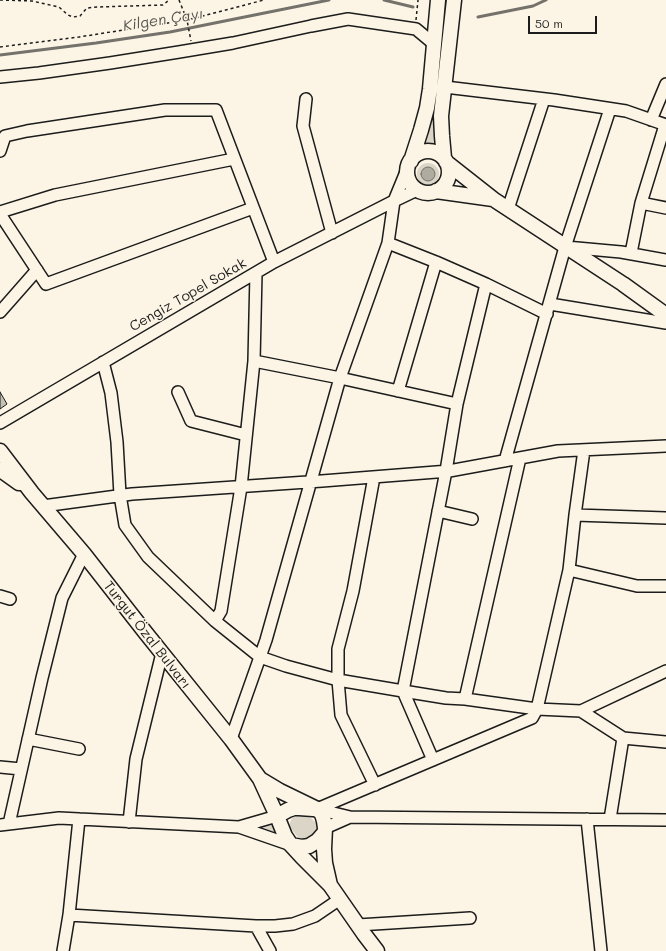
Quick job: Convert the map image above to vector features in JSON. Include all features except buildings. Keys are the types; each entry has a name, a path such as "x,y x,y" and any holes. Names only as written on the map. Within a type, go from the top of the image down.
{"main road":[{"path":"438,0 427,108 408,174 412,185 423,193 430,193 442,188 449,176 449,169 445,160 441,116 454,0"},
{"path":"410,164 415,156 421,153 427,151 439,154 493,199 623,284 666,315"},
{"path":"436,191 493,199"},
{"name":"Turgut Özal Bulvarı","path":"0,451 32,493 84,554 231,739 260,779 285,836 291,845 330,885 377,951"},
{"name":"Turgut Özal Bulvarı","path":"0,470 5,472 32,493"},
{"name":"Turgut Özal Bulvarı","path":"260,779 280,791 317,809 322,814 325,831 325,863 330,885"},
{"path":"277,816 294,808 317,809"},
{"path":"291,845 302,847 309,846 317,841 325,831"}],"street":[{"path":"0,77 47,72 179,52 233,43 348,19 416,29 434,44"},
{"path":"651,120 666,84"},
{"path":"444,87 626,111 665,125 641,203 631,253"},
{"path":"306,99 303,126 332,233"},
{"path":"508,209 544,99"},
{"path":"505,461 565,247 610,109"},
{"path":"0,151 5,136 27,131 166,110 216,110 274,262"},
{"path":"234,159 55,196 0,213 46,284 253,208"},
{"path":"231,739 266,640 340,378 388,243 394,201 410,164"},
{"name":"Cengiz Topel Sokak","path":"0,423 274,262 417,190"},
{"path":"641,203 666,208"},
{"path":"388,243 548,309 666,323"},
{"path":"565,247 631,253 666,260"},
{"path":"398,391 436,262"},
{"path":"0,312 37,270"},
{"path":"215,621 221,611 241,487 254,361 256,273"},
{"path":"433,760 403,691 446,471 457,404 486,284"},
{"path":"254,361 457,404"},
{"path":"103,362 111,393 120,496 125,525 148,557 215,621 260,657 286,666 338,680 403,691 446,698 465,699 537,709 581,711 666,671"},
{"path":"178,392 191,422 246,435"},
{"path":"43,506 139,493 311,482 446,471 558,452 666,446"},
{"path":"317,809 532,718 537,709 569,570 584,450"},
{"path":"465,699 520,458"},
{"path":"374,477 353,591 338,649 338,680 341,715 375,785"},
{"path":"438,511 472,519"},
{"path":"575,515 666,518"},
{"path":"84,554 62,598 21,769 4,824 59,818 239,827 291,845"},
{"path":"569,570 637,586 666,586"},
{"path":"129,822 136,759 162,653"},
{"path":"581,711 623,738 666,742"},
{"path":"610,819 623,738"},
{"path":"28,740 80,749"},
{"path":"0,767 21,769"},
{"path":"317,809 350,817 666,820"},
{"path":"239,827 277,816"},
{"path":"325,831 350,817"},
{"path":"63,951 69,915 79,819"},
{"path":"588,819 601,951"},
{"path":"69,915 276,926 293,924 315,916 340,899"},
{"path":"358,925 470,918"},
{"path":"256,926 270,951"}],"path":[{"path":"0,0 32,1 60,7 68,16 73,17 80,16 87,8 162,5 169,0"},
{"path":"179,0 189,26 191,42"},
{"path":"0,47 79,37 187,20 264,0"},
{"path":"416,18 418,1"}],"shaded area":[{"path":"437,86 437,148 424,146 431,124"},
{"path":"428,163 436,166 439,174 436,182 428,185 420,182 417,174 420,166"},
{"path":"425,167 431,167 435,171 435,177 431,181 425,181 421,177 421,171"},
{"path":"299,815 311,818 317,824 317,832 307,840 299,838 290,827 292,818"},
{"path":"276,825 276,835 248,826"}],"waterway":[{"name":"Kilgen Çayı","path":"0,55 170,32 329,0"},
{"name":"Kilgen Çayı","path":"384,0 413,7"},
{"name":"Kilgen Çayı","path":"478,17 533,6 546,0"}]}
